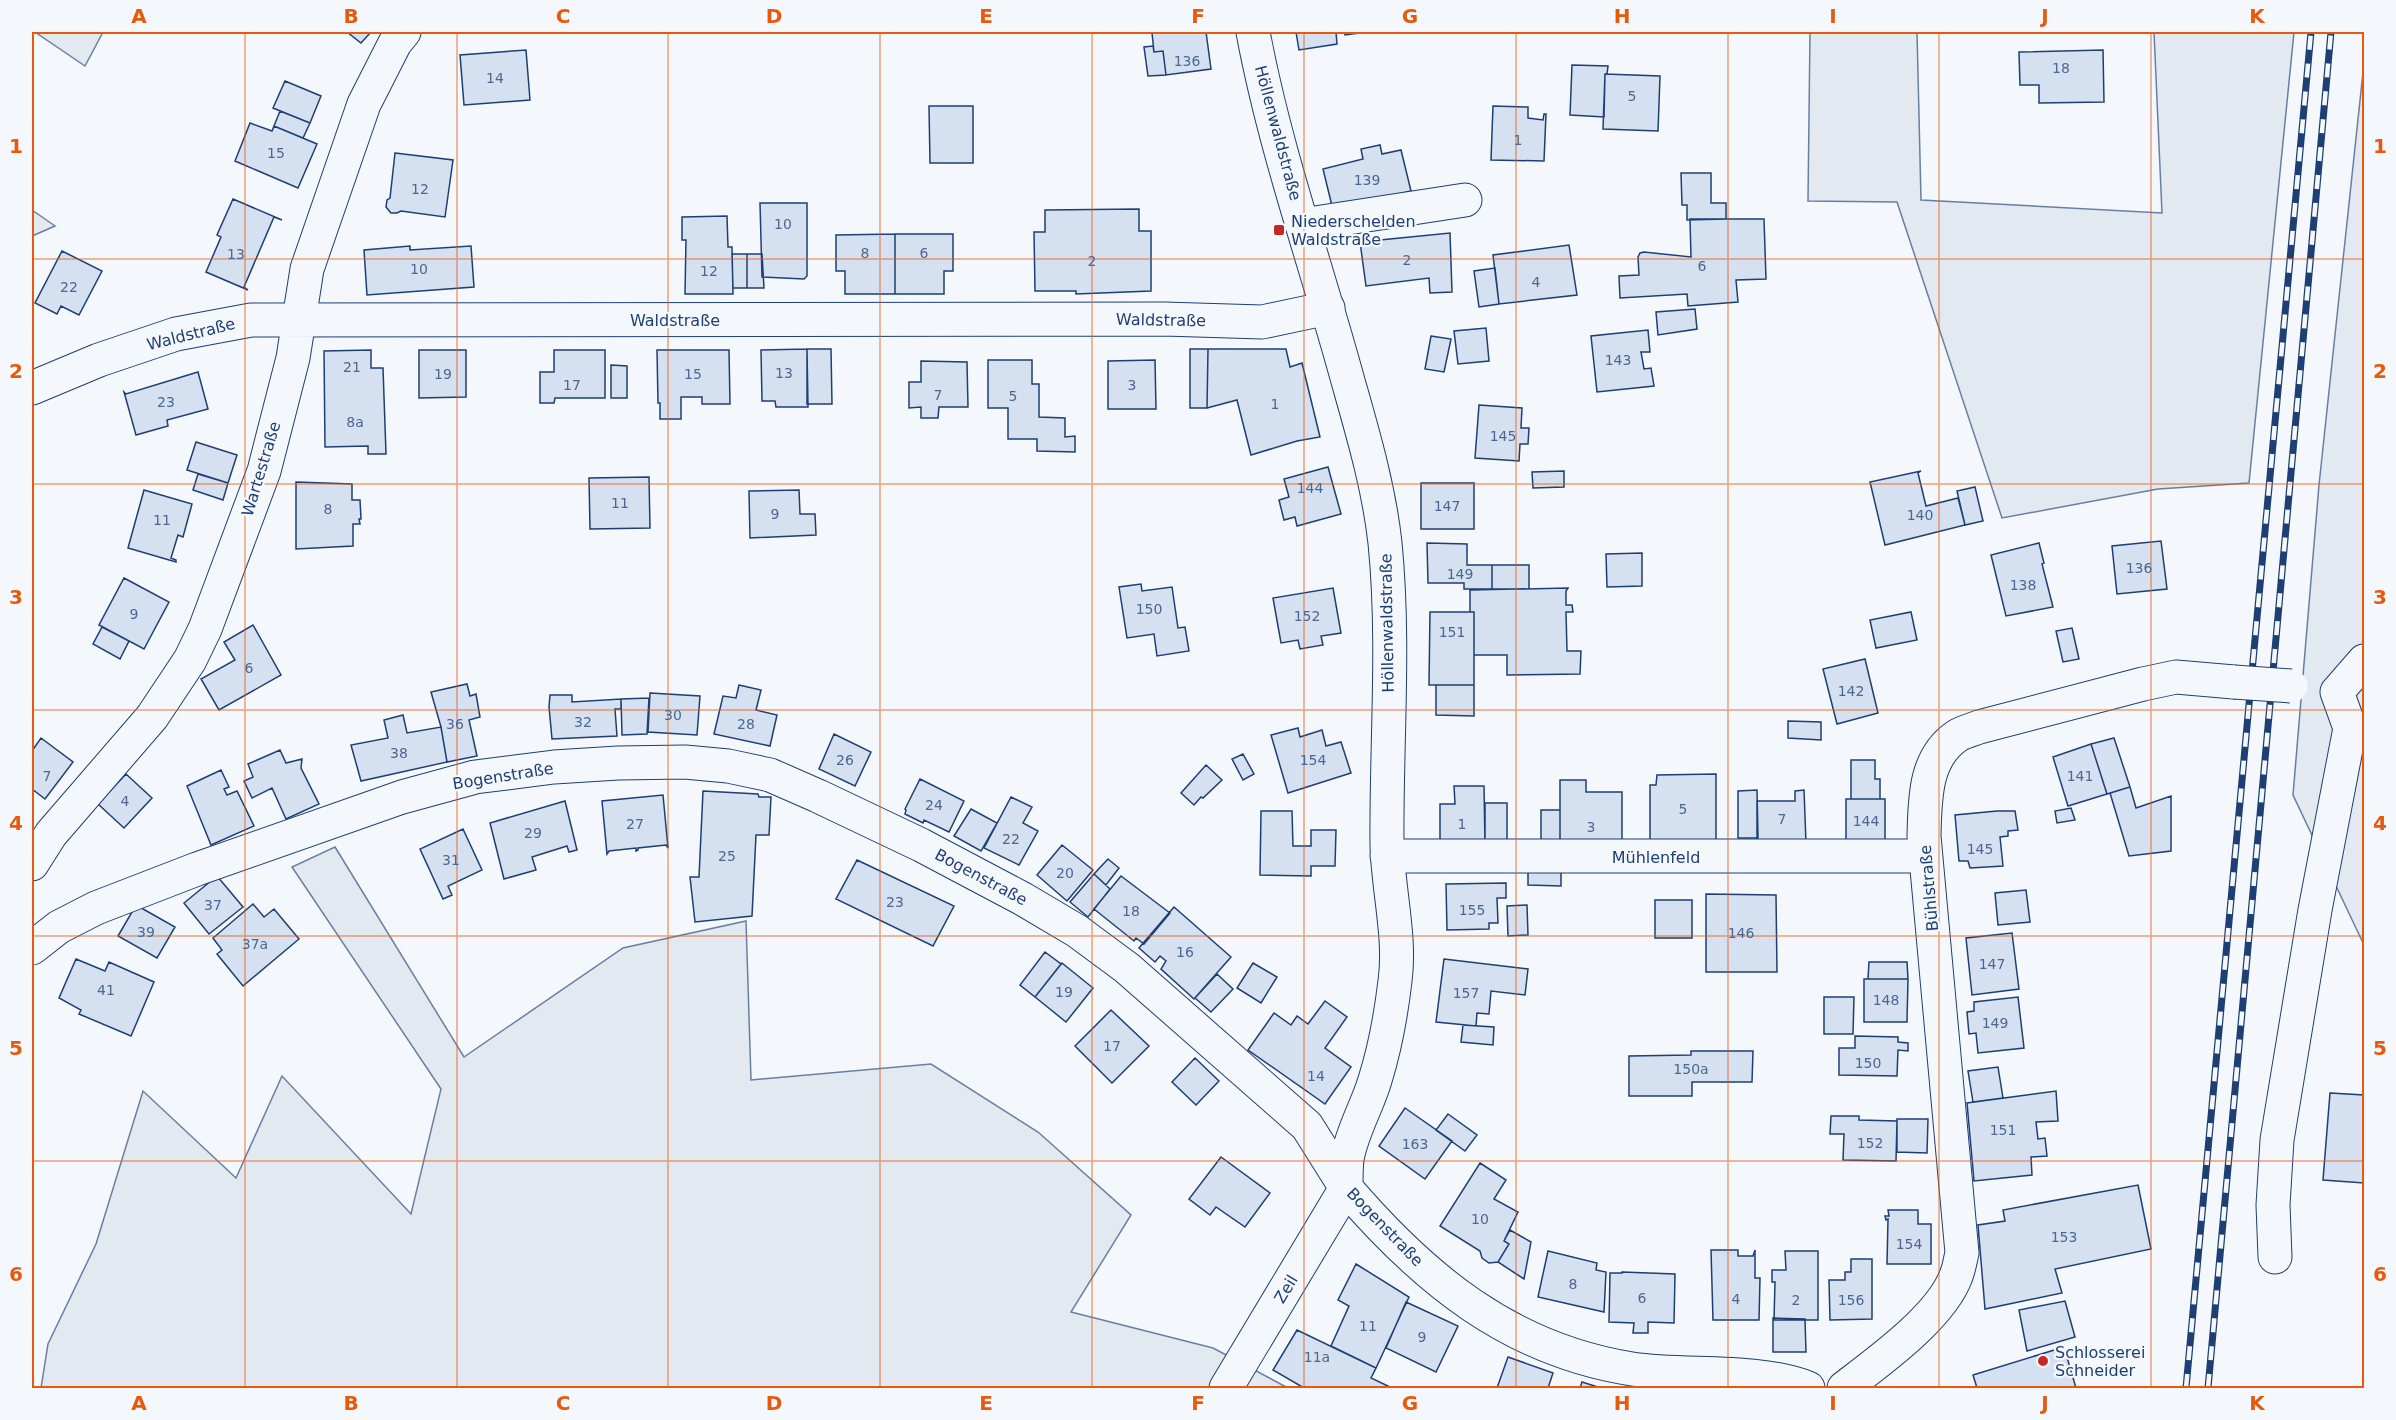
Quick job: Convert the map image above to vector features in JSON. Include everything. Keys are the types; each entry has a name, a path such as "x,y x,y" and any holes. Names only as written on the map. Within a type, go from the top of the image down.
{"street":[{"name":"Wartestraße","path":"32,864 51,834 152,717 190,660 205,629 264,471 293,358 307,269 364,104 404,32"},
{"name":"Höllenwaldstraße","path":"1252,32 1268,108 1328,308 1375,480 1384,540 1390,607 1386,772 1387,856 1394,916 1396,978 1388,1028 1375,1082 1347,1158 1346,1188"},
{"path":"1302,225 1466,200"},
{"name":"Waldstraße","path":"32,388 99,360 176,334 251,320 1164,319 1262,322 1328,308"},
{"path":"2275,1257 2273,1205 2277,1140 2315,910 2350,728 2337,692 2364,661"},
{"name":"Bühlstraße","path":"1844,1389 1917,1328 1943,1300 1956,1277 1962,1253 1925,856 1924,826 1927,783 1934,766 1956,737 1978,727 2176,677 2337,692"},
{"name":"Bogenstraße","path":"32,948 59,927 87,912 146,888 402,797 475,777 554,767 685,762 728,766 770,775 932,851 1023,899 1077,931 1127,968 1307,1126 1346,1188 1374,1221 1436,1278 1474,1308 1514,1332 1593,1360 1633,1369 1754,1378 1786,1382 1808,1389"},
{"name":"Mühlenfeld","path":"1387,856 1925,856"},
{"name":"Zeil","path":"1226,1389 1346,1188"}],"shaded area":[{"path":"35,32 103,32 85,66"},
{"path":"1810,32 1917,32 1921,200 2162,213 2154,32 2294,32 2249,483 2158,489 2002,518 1897,202 1808,201"},
{"path":"2364,63 2364,945 2293,795 2319,485"},
{"path":"32,210 55,226 32,236"},
{"path":"335,847 464,1057 623,948 746,921 751,1080 931,1064 1038,1132 1131,1215 1071,1312 1213,1348 1288,1388 41,1388 48,1344 96,1244 143,1091 236,1178 282,1076 411,1214 441,1089 292,867"}],"building":[{"path":"347,32 371,32 361,43"},
{"path":"1206,32 1211,69 1166,75 1163,51 1154,52 1152,33"},
{"path":"1296,32 1336,32 1337,44 1299,50"},
{"path":"1345,32 1368,32 1345,35"},
{"path":"1153,46 1154,52 1163,51 1166,75 1148,76 1144,47"},
{"path":"526,50 530,100 464,105 460,55"},
{"path":"2103,50 2104,102 2039,103 2039,85 2020,85 2019,52"},
{"path":"1572,65 1608,66 1607,74 1605,74 1604,117 1570,115"},
{"path":"1605,74 1660,76 1658,131 1603,129"},
{"path":"285,81 321,96 310,123 273,108"},
{"path":"929,106 973,106 973,163 930,163"},
{"path":"1493,106 1528,107 1528,118 1543,120 1546,114 1544,161 1491,160"},
{"path":"280,111 310,123 303,138 274,126"},
{"path":"250,123 272,131 274,126 317,144 298,188 235,161"},
{"path":"1380,145 1382,154 1401,150 1411,191 1333,210 1323,169 1363,159 1361,149"},
{"path":"395,153 453,160 445,217 401,211 391,213 386,207 387,200 390,198"},
{"path":"1681,173 1711,173 1711,203 1726,203 1726,219 1687,220 1687,205 1682,205"},
{"path":"233,199 282,220 274,217 244,287 248,290 206,272 221,237 217,235"},
{"path":"760,203 807,203 807,276 804,279 762,277"},
{"path":"1139,209 1139,231 1151,231 1151,291 1076,294 1076,291 1035,291 1034,232 1045,232 1045,210"},
{"path":"727,216 728,247 732,247 733,294 685,294 686,240 682,240 682,217"},
{"path":"1690,219 1764,219 1766,279 1736,280 1738,302 1688,306 1687,294 1620,298 1619,276 1639,275 1638,257 1640,253 1691,257"},
{"path":"1450,233 1452,292 1430,293 1429,278 1366,286 1360,242"},
{"path":"895,234 953,234 953,271 944,271 944,294 895,294"},
{"path":"895,234 895,294 845,294 845,271 836,271 836,235"},
{"path":"1569,245 1577,295 1499,304 1493,255"},
{"path":"410,246 410,250 471,246 474,287 367,295 364,250"},
{"path":"62,251 102,271 79,315 61,306 57,314 35,303"},
{"path":"732,254 747,254 747,288 733,288"},
{"path":"747,254 762,254 764,288 747,288"},
{"path":"1495,268 1499,304 1479,307 1474,271"},
{"path":"1695,309 1697,329 1658,335 1656,312"},
{"path":"1486,328 1489,361 1458,364 1454,331"},
{"path":"1648,330 1650,352 1641,352 1644,369 1651,368 1654,386 1597,392 1591,336"},
{"path":"1431,336 1451,339 1444,372 1425,369"},
{"path":"807,349 831,349 832,404 807,404"},
{"path":"807,349 808,407 776,407 775,401 762,401 761,350"},
{"path":"1190,349 1208,349 1207,408 1190,408"},
{"path":"1208,349 1286,349 1290,367 1302,363 1320,437 1297,441 1251,455 1237,400 1207,408"},
{"path":"371,350 371,368 383,368 386,454 368,454 368,446 325,447 324,351"},
{"path":"419,350 466,350 466,397 419,398"},
{"path":"554,350 605,350 605,398 555,398 554,403 540,403 540,372 554,372"},
{"path":"657,350 729,350 730,404 702,404 702,397 681,397 681,419 660,419"},
{"path":"988,360 1032,360 1032,384 1039,384 1039,417 1065,418 1065,437 1075,436 1075,452 1037,451 1037,439 1008,439 1008,408 988,408"},
{"path":"1155,360 1156,409 1108,409 1108,361"},
{"path":"921,361 967,362 968,407 939,407 938,418 921,418 921,407 909,408 909,382 921,382"},
{"path":"611,365 627,366 627,398 611,398"},
{"path":"198,372 208,409 167,420 168,426 136,435 124,392 126,394"},
{"path":"1479,405 1522,408 1521,428 1529,428 1528,444 1520,444 1519,461 1475,458"},
{"path":"196,442 237,455 228,483 187,470"},
{"path":"1328,467 1341,514 1297,526 1295,517 1284,520 1279,500 1289,497 1284,479"},
{"path":"1564,471 1564,487 1533,488 1532,472"},
{"path":"1921,471 1918,473 1926,506 1958,498 1965,525 1885,545 1870,482"},
{"path":"198,474 228,483 223,500 193,490"},
{"path":"649,477 650,528 590,529 589,478"},
{"path":"296,482 352,484 352,500 360,500 361,519 359,519 360,524 353,524 353,546 296,549"},
{"path":"1421,483 1474,483 1474,529 1421,529"},
{"path":"1975,487 1983,521 1965,525 1957,491"},
{"path":"144,490 192,504 183,537 178,535 171,558 176,562 128,548"},
{"path":"799,490 800,514 815,514 816,535 750,538 749,491"},
{"path":"2161,541 2167,589 2117,594 2112,546"},
{"path":"1427,543 1467,544 1467,565 1492,565 1492,589 1464,589 1464,583 1428,583"},
{"path":"2039,543 2053,607 2006,616 1991,555"},
{"path":"1642,553 1642,586 1607,587 1606,554"},
{"path":"1492,565 1529,565 1529,589 1492,589"},
{"path":"124,578 169,602 144,649 99,625"},
{"path":"1141,584 1142,591 1172,587 1178,628 1185,627 1189,651 1157,656 1154,634 1127,638 1119,587"},
{"path":"1333,588 1341,633 1321,636 1323,645 1300,649 1298,640 1281,643 1273,598"},
{"path":"1568,588 1566,605 1572,605 1573,612 1566,612 1567,651 1581,651 1580,674 1507,675 1507,655 1474,655 1474,612 1470,612 1470,590"},
{"path":"1430,612 1474,612 1474,685 1429,685"},
{"path":"1911,612 1917,640 1876,648 1870,620"},
{"path":"253,625 281,675 219,710 201,679 235,660 224,642"},
{"path":"102,627 129,641 120,659 93,644"},
{"path":"2072,628 2079,659 2063,662 2056,631"},
{"path":"1865,659 1878,713 1837,724 1823,669"},
{"path":"467,684 470,696 476,694 480,717 469,720 477,756 447,762 441,727 431,692"},
{"path":"739,685 761,690 756,710 777,715 770,746 714,734 723,696 736,698"},
{"path":"1436,685 1474,685 1474,716 1436,715"},
{"path":"650,693 700,696 697,735 648,732"},
{"path":"550,695 572,695 572,702 621,699 621,709 615,709 617,736 552,739"},
{"path":"649,698 647,734 622,735 621,699"},
{"path":"403,715 407,733 441,727 447,762 361,781 351,745 388,738 384,720"},
{"path":"1788,721 1821,722 1821,740 1788,738"},
{"path":"1298,728 1300,737 1322,730 1326,746 1341,742 1351,773 1288,793 1271,735"},
{"path":"834,734 871,752 855,786 819,769"},
{"path":"41,738 73,762 45,799 32,789 32,751"},
{"path":"2114,738 2130,787 2107,794 2091,744"},
{"path":"2091,744 2107,794 2068,806 2053,757"},
{"path":"280,750 286,763 302,759 301,768 319,804 286,819 272,788 252,798 244,781 253,777 248,764"},
{"path":"1243,754 1254,774 1243,780 1232,759"},
{"path":"1851,760 1875,760 1875,779 1880,779 1880,799 1851,799"},
{"path":"1206,765 1222,780 1194,805 1181,793"},
{"path":"221,770 229,787 224,789 227,795 237,791 254,826 211,845 187,786"},
{"path":"126,774 152,798 124,828 98,804"},
{"path":"1716,774 1716,843 1650,844 1650,785 1656,785 1657,775"},
{"path":"920,779 964,801 949,832 905,814 905,809"},
{"path":"1560,780 1586,780 1586,792 1622,792 1622,844 1560,843"},
{"path":"1454,786 1484,786 1485,845 1440,845 1440,804 1455,804"},
{"path":"2130,787 2136,808 2171,796 2171,851 2129,856 2110,793"},
{"path":"1757,790 1758,838 1738,838 1738,791"},
{"path":"1804,790 1806,843 1757,843 1757,801 1795,801 1795,791"},
{"path":"703,791 758,794 759,797 771,797 769,835 756,835 752,916 695,922 690,877 699,877"},
{"path":"663,795 668,848 666,845 638,848 636,851 636,848 609,851 607,854 602,801"},
{"path":"1011,797 1032,807 1023,823 1038,831 1019,865 984,848"},
{"path":"1846,799 1885,799 1885,842 1846,842"},
{"path":"565,801 577,850 569,852 567,846 532,857 536,870 504,879 490,823"},
{"path":"1485,803 1507,803 1507,845 1485,845"},
{"path":"2071,808 2075,820 2057,823 2055,811"},
{"path":"971,809 997,823 981,851 954,836"},
{"path":"1541,810 1560,810 1560,843 1541,843"},
{"path":"1261,811 1292,811 1293,846 1311,846 1311,830 1336,830 1335,866 1311,866 1311,876 1260,875"},
{"path":"2015,811 2018,830 2008,831 2008,836 2000,837 2003,866 1970,868 1968,861 1959,861 1955,815"},
{"path":"463,829 482,870 448,886 452,895 443,899 420,849"},
{"path":"1062,845 1093,870 1067,901 1037,875"},
{"path":"1108,859 1119,868 1106,885 1094,874"},
{"path":"857,860 954,906 933,946 836,899"},
{"path":"1528,869 1561,869 1561,886 1528,885"},
{"path":"1094,874 1110,889 1088,917 1070,902"},
{"path":"217,876 243,907 209,934 184,903"},
{"path":"1121,876 1170,913 1144,944 1136,938 1134,941 1094,909"},
{"path":"1506,883 1506,898 1497,898 1498,923 1489,923 1489,929 1447,930 1446,884"},
{"path":"2026,890 2030,922 1998,925 1995,893"},
{"path":"1706,894 1776,895 1777,972 1706,972"},
{"path":"1655,900 1692,900 1692,938 1655,938"},
{"path":"253,904 264,917 274,909 299,939 243,986 217,954 222,950 213,938"},
{"path":"136,905 175,927 157,958 118,936"},
{"path":"1527,905 1528,935 1508,936 1507,906"},
{"path":"1174,907 1231,957 1194,999 1161,969 1166,961 1160,956 1155,962 1139,948"},
{"path":"2012,933 2019,989 1972,995 1966,938"},
{"path":"1045,952 1061,964 1035,997 1020,985"},
{"path":"76,959 105,971 109,962 154,982 131,1036 79,1014 81,1010 59,998"},
{"path":"1444,959 1528,969 1525,995 1491,991 1489,1014 1477,1013 1476,1026 1436,1022"},
{"path":"1869,962 1907,962 1908,979 1868,979"},
{"path":"1062,963 1093,988 1066,1022 1035,997"},
{"path":"1253,963 1277,977 1261,1003 1237,988"},
{"path":"1217,974 1233,989 1211,1012 1195,998"},
{"path":"1864,979 1908,979 1907,1022 1864,1022"},
{"path":"1824,997 1854,997 1853,1034 1824,1034"},
{"path":"2018,997 2024,1048 1978,1053 1976,1033 1969,1034 1967,1012 1974,1011 1974,1002"},
{"path":"1325,1001 1347,1017 1325,1048 1351,1067 1325,1104 1248,1050 1274,1013 1291,1025 1297,1016 1308,1024"},
{"path":"1111,1010 1149,1046 1112,1083 1075,1046"},
{"path":"1463,1025 1494,1027 1493,1045 1461,1042"},
{"path":"1855,1036 1898,1037 1898,1042 1908,1043 1908,1051 1898,1050 1897,1076 1839,1075 1839,1048 1855,1048"},
{"path":"1691,1051 1753,1051 1752,1082 1692,1082 1692,1096 1629,1096 1629,1056 1691,1055"},
{"path":"1195,1058 1219,1081 1196,1105 1172,1082"},
{"path":"1998,1067 2003,1098 1973,1102 1968,1071"},
{"path":"2056,1091 2058,1121 2036,1122 2038,1139 2045,1138 2047,1156 2031,1157 2032,1175 1974,1181 1967,1103"},
{"path":"2330,1093 2364,1095 2364,1183 2323,1180"},
{"path":"1405,1108 1452,1141 1425,1179 1379,1146"},
{"path":"1448,1114 1477,1135 1465,1151 1436,1130"},
{"path":"1831,1116 1859,1116 1859,1120 1897,1121 1896,1161 1843,1160 1844,1134 1830,1134"},
{"path":"1897,1119 1928,1119 1927,1153 1897,1152"},
{"path":"1221,1157 1270,1193 1245,1227 1216,1207 1210,1215 1189,1199"},
{"path":"1480,1163 1506,1180 1494,1199 1518,1212 1504,1241 1509,1244 1498,1262 1489,1263 1482,1258 1480,1251 1440,1226"},
{"path":"2138,1185 2151,1249 2055,1269 2062,1293 1985,1309 1978,1225 2005,1221 2003,1210"},
{"path":"1888,1210 1918,1210 1918,1224 1931,1224 1931,1264 1887,1264 1888,1219 1886,1220 1885,1216 1889,1216"},
{"path":"1510,1230 1531,1242 1524,1279 1498,1262 1509,1244 1504,1241"},
{"path":"1711,1250 1738,1250 1738,1256 1753,1256 1755,1250 1755,1278 1760,1278 1759,1320 1713,1320"},
{"path":"1548,1251 1597,1263 1596,1270 1606,1272 1604,1312 1538,1297"},
{"path":"1785,1251 1818,1251 1818,1320 1774,1320 1775,1282 1772,1282 1772,1270 1786,1270"},
{"path":"1851,1259 1872,1259 1872,1319 1830,1320 1829,1280 1845,1280 1845,1272 1851,1272"},
{"path":"1356,1264 1409,1297 1376,1368 1331,1346 1349,1306 1338,1300"},
{"path":"1610,1273 1675,1274 1674,1323 1648,1322 1648,1333 1633,1333 1634,1323 1609,1322"},
{"path":"2065,1301 2075,1337 2027,1351 2019,1310"},
{"path":"1406,1302 1458,1326 1436,1372 1386,1348"},
{"path":"1773,1318 1805,1319 1806,1352 1773,1352"},
{"path":"1297,1330 1376,1368 1371,1378 1392,1388 1304,1388 1273,1370"},
{"name":"Schlosserei Schneider","path":"2064,1347 2076,1388 1977,1388 1973,1375"},
{"path":"1508,1357 1553,1373 1548,1388 1497,1388"},
{"path":"1582,1382 1601,1388 1580,1388"}],"railway":[{"path":"2186,1388 2311,32"},
{"path":"2208,1388 2331,32"}],"place":[{"name":"Niederschelden Waldstraße","path":"1279,230"},
{"name":"Schlosserei Schneider","path":"2043,1361"}]}
